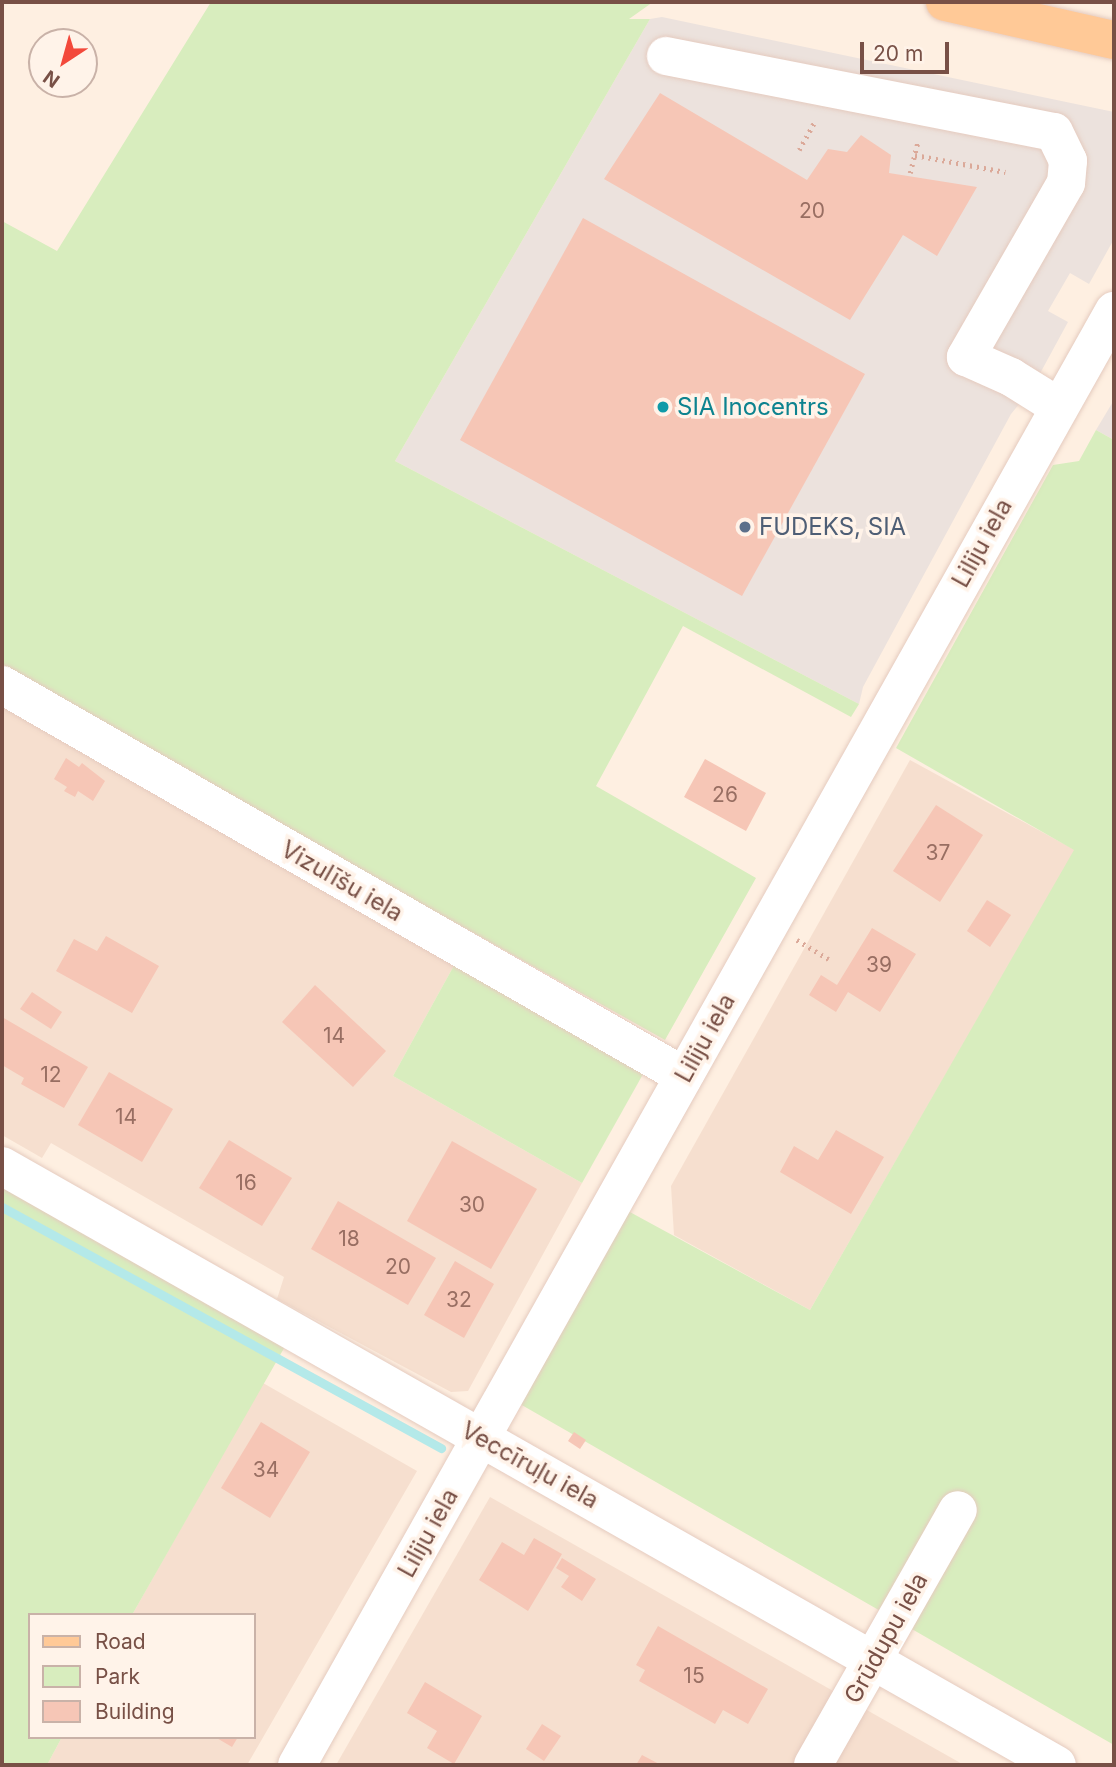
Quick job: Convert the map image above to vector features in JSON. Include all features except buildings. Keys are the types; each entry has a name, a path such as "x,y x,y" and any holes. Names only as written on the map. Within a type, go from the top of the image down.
{"main road":[{"path":"945,2 1114,40"}],"street":[{"path":"666,56 1054,132 1068,161 1066,183 966,357 1059,407"},
{"name":"Liliju iela","path":"297,1765 1114,311"},
{"name":"Vizulīšu iela","path":"2,685 684,1076"},
{"name":"Veccīruļu iela","path":"2,1166 1056,1765"},
{"name":"Grūdupu iela","path":"813,1765 958,1510"}],"path":[{"path":"910,173 915,155 1004,172"}],"shaded area":[{"path":"662,17 1114,112 1114,239 1089,284 1070,273 1048,311 1068,322 1031,390 1011,414 863,687 859,704 395,461 650,19"},
{"path":"1114,400 1114,440 1096,430"},
{"path":"2,698 457,960 393,1076 582,1183 468,1391 451,1392 277,1299 284,1277 51,1143 42,1158 2,1135"},
{"path":"910,760 1075,850 810,1310 674,1235 671,1186"},
{"path":"263,1383 417,1471 247,1765 47,1765 61,1739 256,1739 256,1613 133,1613"},
{"path":"490,1497 964,1765 336,1765"}],"green space":[{"path":"211,2 653,2 629,19 650,19 395,461 859,704 851,717 683,626 596,786 756,878 665,1040 2,669 2,221 57,251"},
{"path":"1096,430 1114,440 1114,1745 520,1404 628,1211 810,1310 1074,850 896,748 1053,465 1079,461"},
{"path":"457,960 647,1067 582,1183 393,1076"},
{"path":"2,1181 287,1343 133,1613 28,1613 28,1739 61,1739 47,1765 2,1765"}],"waterway":[{"path":"2,1207 441,1448"}],"place":[{"name":"SIA Inocentrs","path":"663,407"},
{"name":"FUDEKS, SIA","path":"745,527"}]}
